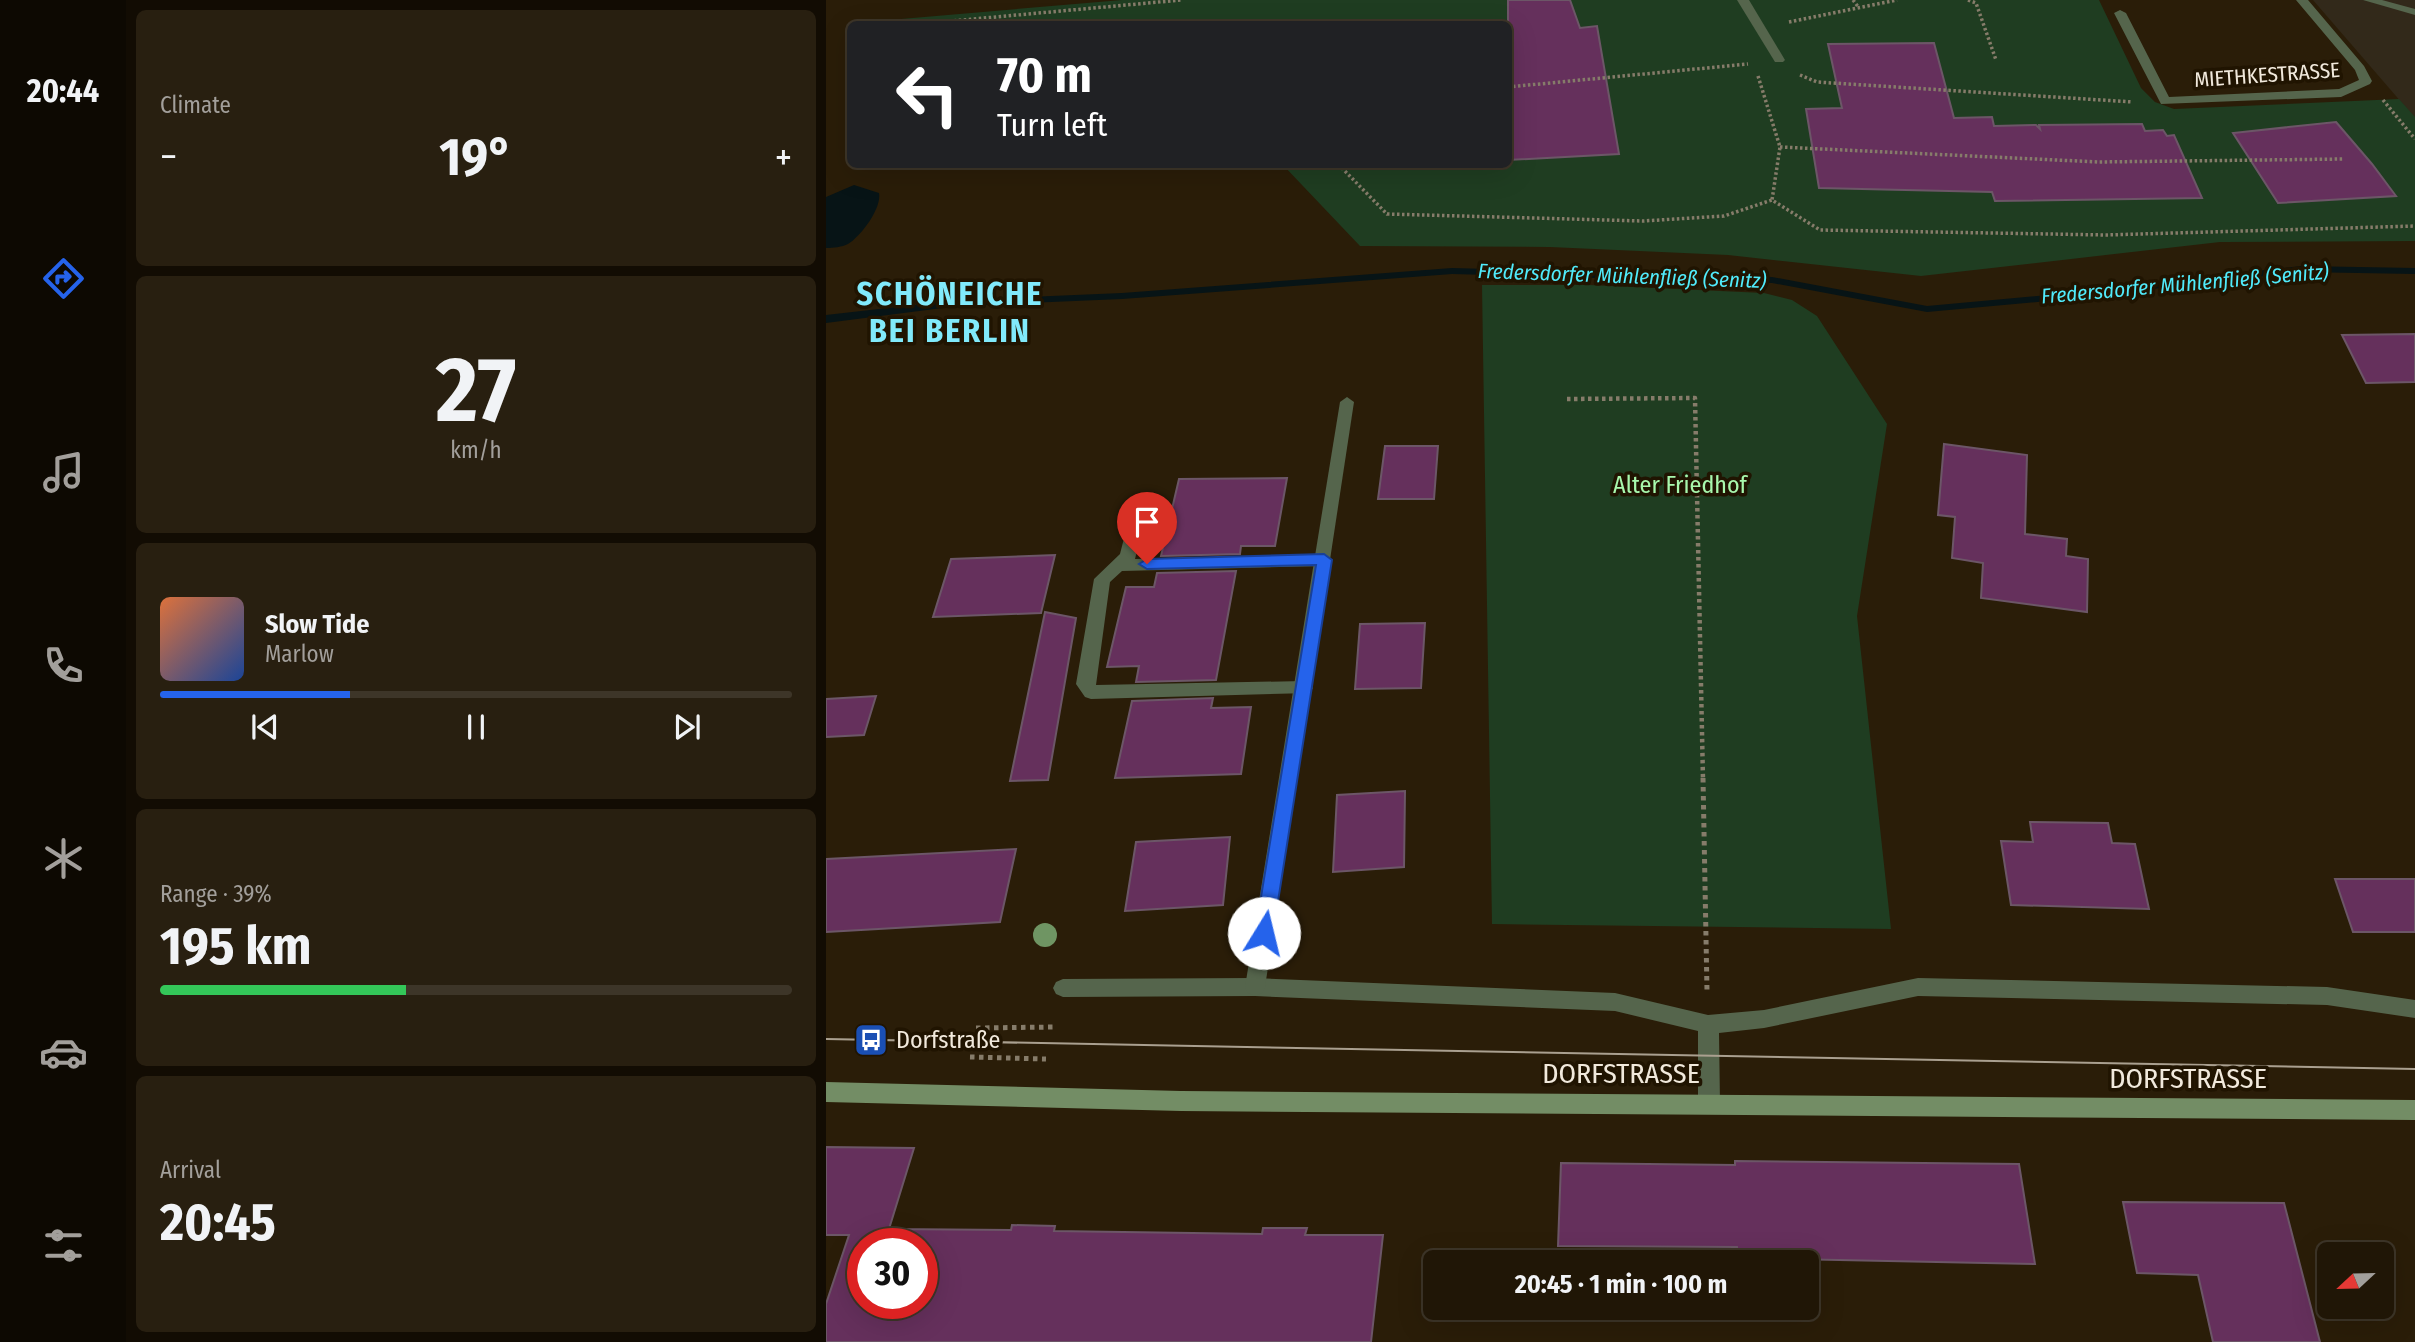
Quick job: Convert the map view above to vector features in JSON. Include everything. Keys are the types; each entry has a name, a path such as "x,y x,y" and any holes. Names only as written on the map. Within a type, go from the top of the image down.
{"main road":[{"name":"DORFSTRASSE","path":"826,1092 1181,1101 2415,1110"}],"street":[{"path":"1743,0 1779,60"},
{"name":"MIETHKESTRASSE","path":"2120,13 2165,101 2341,93 2366,81 2360,69 2302,0"},
{"path":"2369,0 2415,12"},
{"path":"1255,987 1347,402"},
{"path":"1141,503 1128,557 1122,565 1102,579 1085,684 1091,692 1304,688"},
{"path":"1122,565 1324,560"},
{"path":"1063,988 1255,987 1615,1002 1708,1024 1764,1019 1918,987 2327,996 2415,1009"},
{"path":"1708,1024 1709,1104"}],"path":[{"path":"952,21 1181,0"},
{"path":"1853,0 1859,8"},
{"path":"1761,27 1897,0"},
{"path":"1968,0 1976,3 1996,60"},
{"path":"1779,60 1796,74 1817,82 2030,96 2165,101"},
{"path":"1512,87 1750,64 1759,79 1780,147 1772,200"},
{"path":"2366,81 2415,139"},
{"path":"1780,147 2099,162 2343,159"},
{"path":"1342,168 1387,214 1643,221 1724,216 1772,200 1820,229 2106,235 2415,226"},
{"path":"1567,399 1695,398 1708,1024"},
{"path":"976,1027 1054,1027"},
{"path":"970,1057 1046,1059"}],"shaded area":[{"path":"2313,0 2415,0 2415,118"},
{"path":"854,185 879,193 877,206 870,221 853,240 843,246 826,248 826,197"}],"green space":[{"path":"1122,0 2099,0 2141,88 2155,102 2174,109 2399,99 2415,117 2415,241 2220,242 1921,276 1728,255 1550,247 1360,246 1286,168 1512,168 1512,21 900,21"},
{"name":"Alter Friedhof","path":"1482,285 1589,285 1764,293 1792,300 1817,316 1887,424 1857,616 1891,929 1492,924"}],"building":[{"path":"1508,0 1570,0 1580,28 1597,26 1619,154 1512,160 1512,21 1508,21"},
{"path":"1934,43 1954,118 1992,117 1994,126 2036,125 2040,129 2039,125 2142,124 2145,131 2163,130 2167,136 2174,135 2202,198 1995,201 1992,192 1819,188 1806,109 1842,108 1828,44"},
{"path":"2336,122 2396,196 2278,203 2233,133"},
{"path":"2415,334 2415,382 2366,383 2342,335"},
{"path":"1944,444 2027,455 2025,534 2067,539 2066,556 2088,559 2087,612 1981,598 1983,563 1952,558 1955,517 1938,515"},
{"path":"1385,446 1438,446 1434,499 1378,499"},
{"path":"1287,478 1275,546 1241,546 1240,554 1161,556 1179,479"},
{"path":"1055,555 1041,613 933,617 951,559"},
{"path":"1236,571 1216,680 1136,682 1139,666 1107,667 1126,587 1154,587 1157,573"},
{"path":"1045,612 1076,618 1048,780 1010,781"},
{"path":"1425,623 1421,688 1355,689 1360,624"},
{"path":"876,696 864,735 826,737 826,699"},
{"path":"1213,698 1211,708 1251,707 1241,774 1115,778 1132,701"},
{"path":"1405,791 1404,867 1333,872 1337,795"},
{"path":"2030,822 2108,823 2112,843 2135,844 2149,909 2011,905 2001,841 2033,842"},
{"path":"1230,837 1223,905 1125,911 1136,842"},
{"path":"1016,849 1000,922 826,932 826,859"},
{"path":"2335,879 2415,879 2415,932 2353,932"},
{"path":"826,1147 914,1148 889,1228 847,1228 847,1235 826,1235"},
{"path":"1735,1161 2019,1164 2035,1264 1819,1260 1819,1250 1558,1246 1561,1163 1735,1165"},
{"path":"2123,1202 2284,1203 2320,1342 2213,1342 2198,1275 2137,1273"},
{"path":"1012,1225 1055,1226 1054,1231 1262,1234 1263,1228 1307,1228 1305,1235 1383,1235 1371,1342 826,1342 826,1304 847,1241 847,1319 938,1319 938,1229 1011,1230"}],"waterway":[{"name":"Fredersdorfer Mühlenfließ (Senitz)","path":"826,319 958,303 1122,296 1452,271 1772,280 1927,309 2301,269 2415,271"}],"tram line":[{"path":"826,1039 2415,1069"}],"place":[{"name":"Dorfstraße","path":"871,1040"}],"district":[{"name":"SCHÖNEICHE BEI BERLIN","path":"950,312"}],"route":[{"path":"1147,564 1324,560 1264,933"}]}
